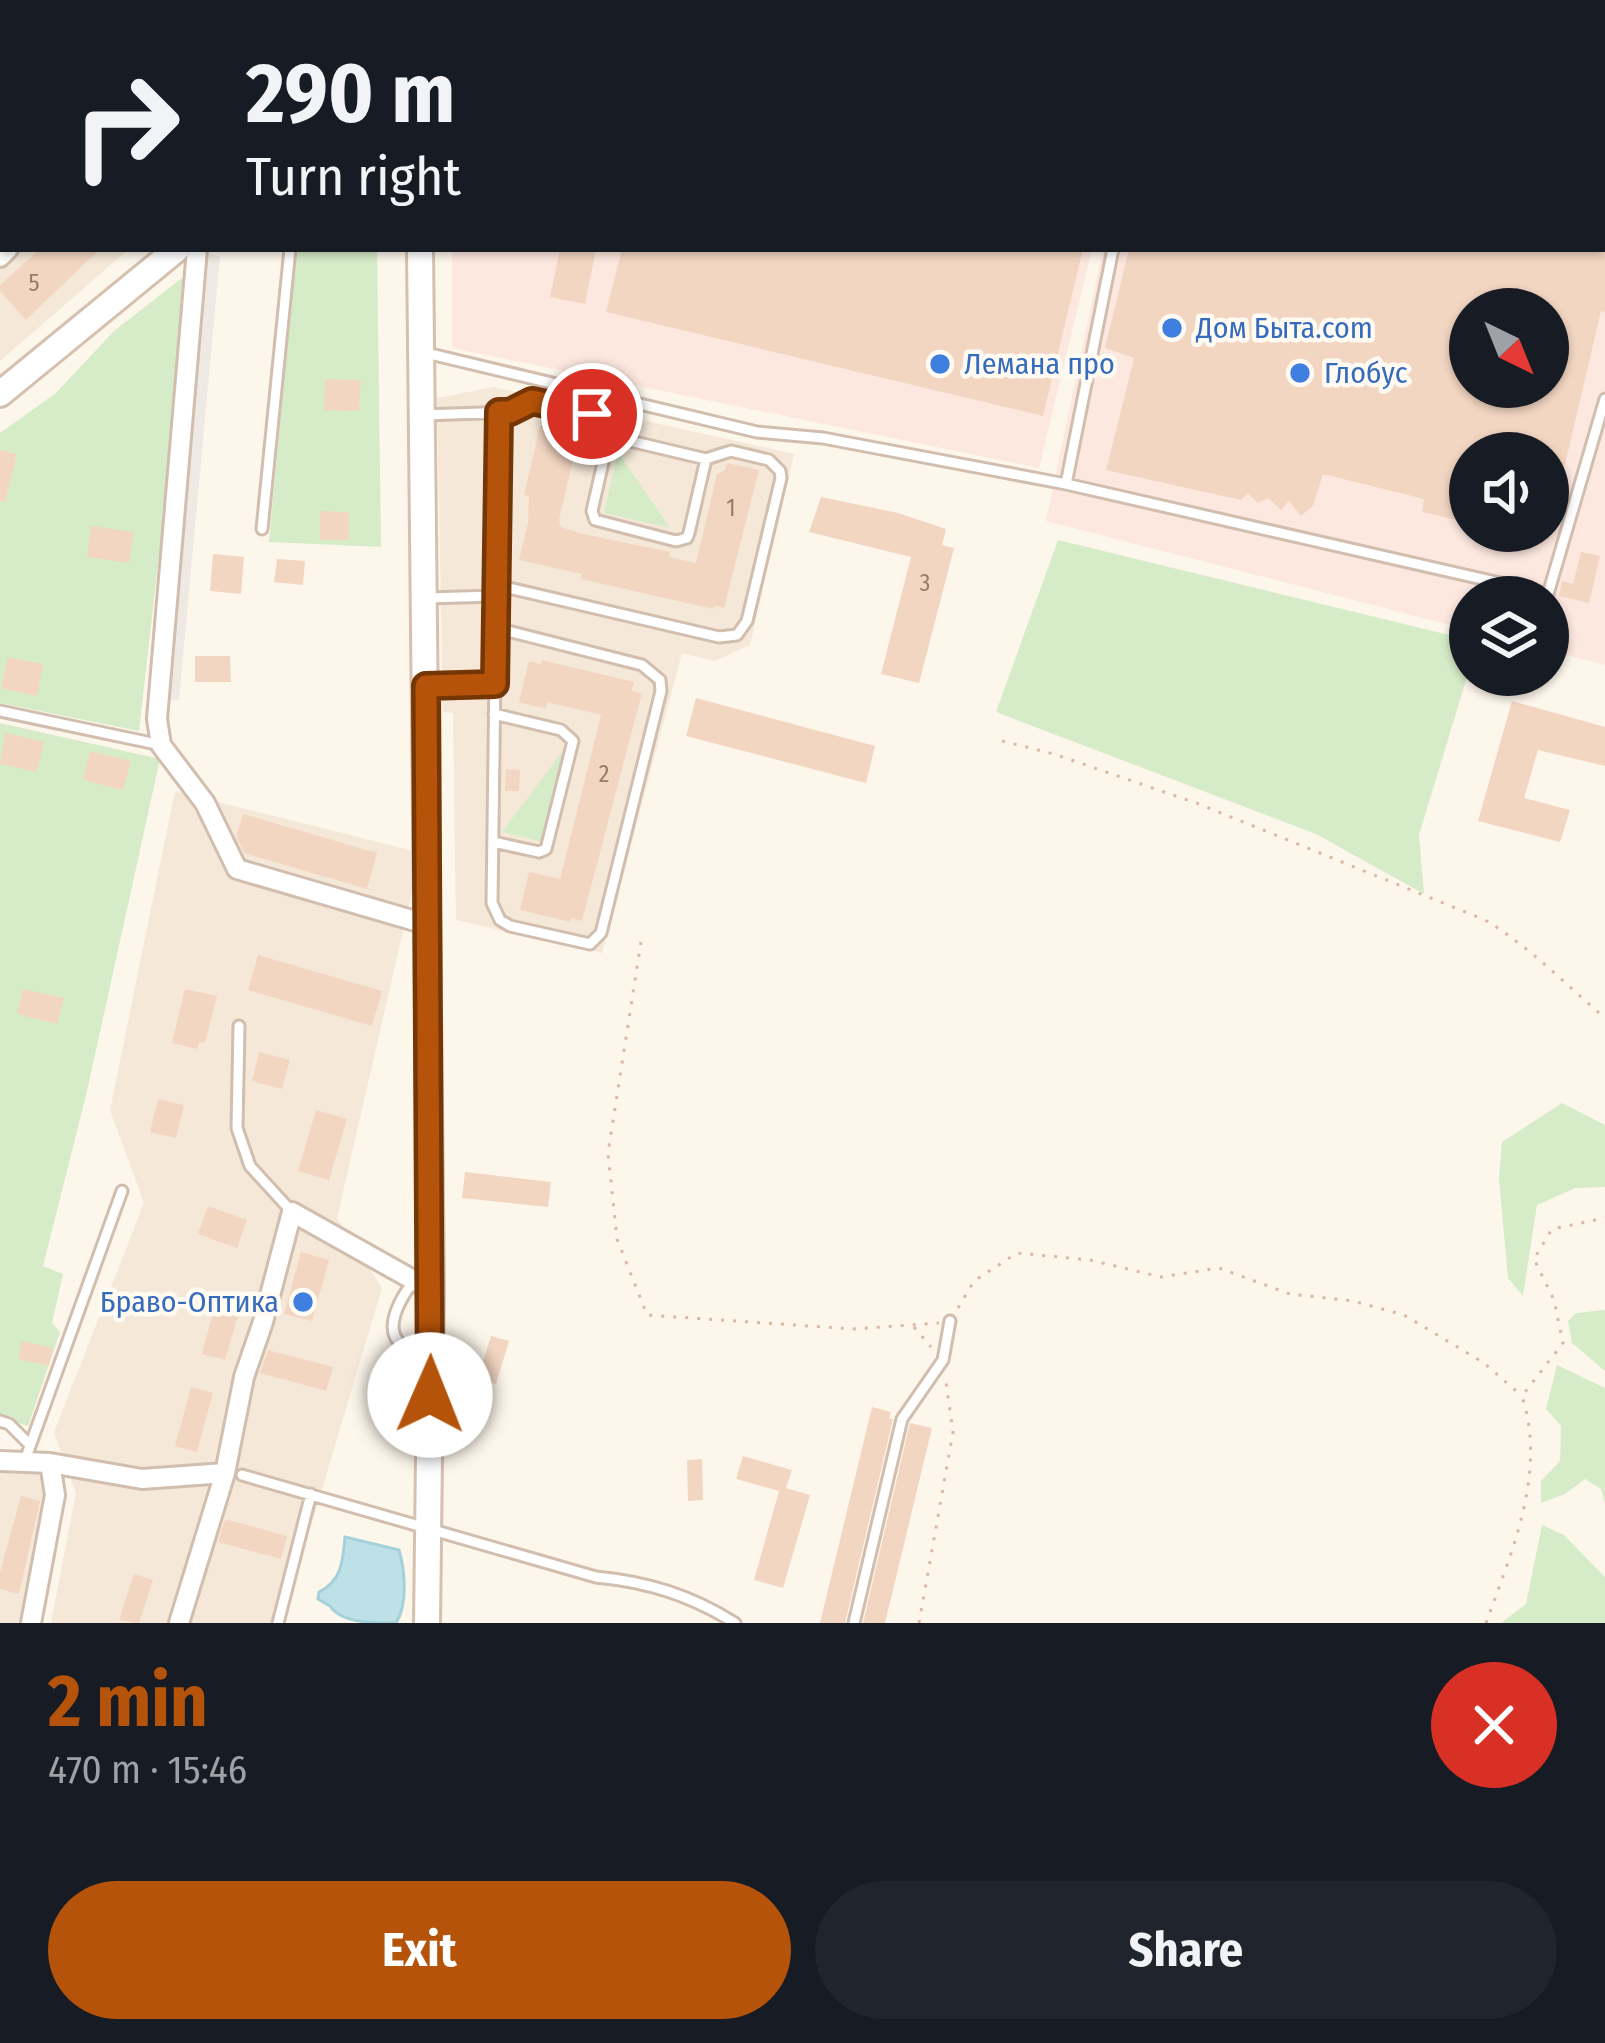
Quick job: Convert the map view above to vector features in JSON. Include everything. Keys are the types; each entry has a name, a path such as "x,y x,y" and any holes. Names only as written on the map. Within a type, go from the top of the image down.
{"street":[{"path":"0,394 173,252"},
{"path":"197,252 157,718 161,745 205,803 238,869 429,925"},
{"path":"419,252 429,925 423,1285 430,1351 427,1623"},
{"path":"179,1623 234,1474 244,1377 292,1212 423,1285"},
{"path":"0,1461 27,1452 50,1463 142,1479 234,1474"},
{"path":"31,1623 55,1495 50,1463"}],"lane":[{"path":"262,529 290,252"},
{"path":"1066,484 1112,252"},
{"path":"422,352 757,432 823,438 1066,484 1547,594 1605,399"},
{"path":"423,415 510,412 532,401 544,402 592,414 610,436 706,459 731,451 769,460 780,471 747,621 737,635 719,637 496,590 425,598"},
{"path":"496,628 642,665 660,680 598,940 584,944 500,920 492,903 499,412"},
{"path":"610,436 592,512 595,520 676,541 689,532 706,459"},
{"path":"426,686 495,684"},
{"path":"0,711 161,745"},
{"path":"493,842 533,851 546,849 573,741 561,730 494,714"},
{"path":"239,1026 237,1128 250,1166 292,1212"},
{"path":"27,1452 122,1191"},
{"path":"423,1285 392,1316 393,1331 410,1348 430,1351"},
{"path":"854,1623 902,1419 943,1360 950,1321"},
{"path":"0,1421 9,1424 27,1452"},
{"path":"234,1474 596,1577 643,1582 701,1602 735,1623"},
{"path":"278,1623 311,1494"}],"path":[{"path":"1002,741 1199,804 1485,920 1524,944 1605,1018"},
{"path":"641,942 608,1153 616,1239 647,1316 853,1329 950,1321 974,1281 1017,1253 1090,1260 1161,1276 1219,1268 1290,1294 1353,1301 1404,1315 1484,1364 1522,1396 1533,1428 1531,1474 1521,1518 1486,1623"},
{"path":"1522,1396 1562,1342 1554,1300 1534,1259 1552,1229 1605,1218"},
{"path":"913,1325 943,1360 953,1432 920,1623"}],"shaded area":[{"path":"0,252 126,252 0,361"},
{"path":"452,252 1091,252 1039,468 452,348"},
{"name":"Глобус","path":"1102,252 1605,252 1605,665 1569,656 1569,576 1449,576 1449,625 1046,521"},
{"path":"204,254 220,256 179,700 163,699"},
{"path":"494,387 794,454 750,645 715,661 682,653 602,953 456,920 453,713 443,712 437,398"},
{"path":"175,791 421,853 337,1218 382,1288 282,1623 51,1623 76,1493 54,1432 144,1203 110,1110"},
{"path":"5,1467 43,1474 49,1487 25,1623 0,1623 0,1471"}],"green space":[{"path":"296,252 377,252 381,547 269,542"},
{"path":"182,278 190,282 139,731 0,703 0,433 56,393 114,331"},
{"path":"618,452 670,528 604,513"},
{"path":"1058,540 1449,635 1449,696 1461,696 1419,835 1424,894 1316,834 996,712"},
{"path":"0,723 160,759 43,1266 63,1274 52,1323 60,1332 28,1426 0,1417"},
{"path":"565,748 542,842 502,832"},
{"path":"1562,1103 1605,1125 1605,1187 1575,1188 1537,1205 1523,1296 1508,1278 1499,1179 1502,1142"},
{"path":"1605,1310 1605,1371 1572,1343 1568,1321 1576,1313"},
{"path":"1557,1365 1605,1388 1605,1504 1601,1489 1585,1479 1541,1503 1541,1481 1560,1461 1561,1426 1546,1409"},
{"path":"1542,1525 1564,1535 1605,1577 1605,1623 1501,1623 1526,1604"}],"water":[{"path":"345,1537 399,1550 404,1587 396,1623 349,1619 318,1599 340,1569"}],"building":[{"path":"37,252 97,252 26,320 0,285"},
{"path":"559,252 595,252 585,304 550,297"},
{"name":"Лемана про","path":"621,252 1082,252 1043,416 606,312"},
{"name":"Глобус","path":"1128,252 1605,252 1605,312 1601,311 1569,448 1569,432 1449,432 1449,518 1422,512 1424,499 1323,474 1313,506 1301,516 1289,501 1281,510 1268,498 1258,503 1248,493 1241,500 1106,470 1134,358 1105,348"},
{"path":"325,379 361,380 359,411 324,410"},
{"path":"552,414 582,421 559,520 561,527 583,534 670,552 669,557 696,563 717,474 727,463 759,470 724,608 581,579 582,574 519,560 528,523 529,496 524,495 540,426 545,427"},
{"path":"0,450 17,454 5,502 0,501"},
{"path":"821,497 946,529 942,545 954,548 919,683 881,674 911,557 809,532"},
{"path":"320,511 349,512 349,540 320,540"},
{"path":"91,526 134,532 129,563 87,557"},
{"path":"1581,552 1600,556 1589,603 1569,598 1569,583 1573,584"},
{"path":"213,554 244,557 241,594 210,591"},
{"path":"277,559 305,561 303,585 274,582"},
{"path":"195,656 230,656 231,682 195,682"},
{"path":"8,657 43,664 37,696 1,688"},
{"path":"542,660 634,682 632,691 642,693 582,921 520,910 529,872 560,879 601,715 547,702 546,709 519,702 529,661 541,664"},
{"path":"696,698 875,746 866,783 686,736"},
{"path":"1512,701 1605,727 1605,766 1538,750 1524,798 1570,810 1560,842 1478,821"},
{"path":"5,733 44,742 37,772 0,764"},
{"path":"90,751 131,761 123,790 83,780"},
{"path":"506,769 520,770 519,791 505,791"},
{"path":"243,814 377,853 367,889 244,853 236,836"},
{"path":"258,955 382,991 372,1026 248,990"},
{"path":"23,989 64,998 57,1024 17,1014"},
{"path":"185,989 217,996 205,1043 199,1042 197,1049 172,1043"},
{"path":"259,1052 290,1060 282,1089 252,1081"},
{"path":"158,1099 184,1105 176,1138 150,1132"},
{"path":"316,1110 347,1119 329,1180 298,1171"},
{"path":"465,1172 551,1182 548,1207 462,1198"},
{"path":"208,1206 247,1220 237,1248 198,1234"},
{"path":"301,1252 329,1260 312,1321 284,1314"},
{"path":"217,1298 241,1305 225,1360 202,1354"},
{"path":"491,1336 509,1341 496,1384 478,1378"},
{"path":"22,1341 53,1348 49,1366 18,1359"},
{"path":"268,1350 333,1367 326,1391 260,1373"},
{"path":"191,1387 213,1393 197,1452 175,1446"},
{"path":"872,1407 891,1412 893,1419 845,1623 820,1623"},
{"path":"910,1423 932,1428 885,1623 863,1623"},
{"path":"743,1456 792,1470 786,1488 810,1495 783,1588 754,1580 779,1491 736,1479"},
{"path":"702,1459 703,1500 688,1501 687,1460"},
{"path":"21,1496 40,1501 19,1594 0,1589 0,1572"},
{"path":"225,1519 287,1536 281,1559 218,1542"},
{"path":"134,1574 153,1580 139,1623 119,1620"}],"place":[{"name":"Дом Быта.com","path":"1172,328"},
{"name":"Лемана про","path":"940,364"},
{"name":"Глобус","path":"1300,373"},
{"name":"Браво-Оптика","path":"303,1302"}],"route":[{"path":"430,1395 426,686 495,684 499,412 532,401 592,414"}]}
